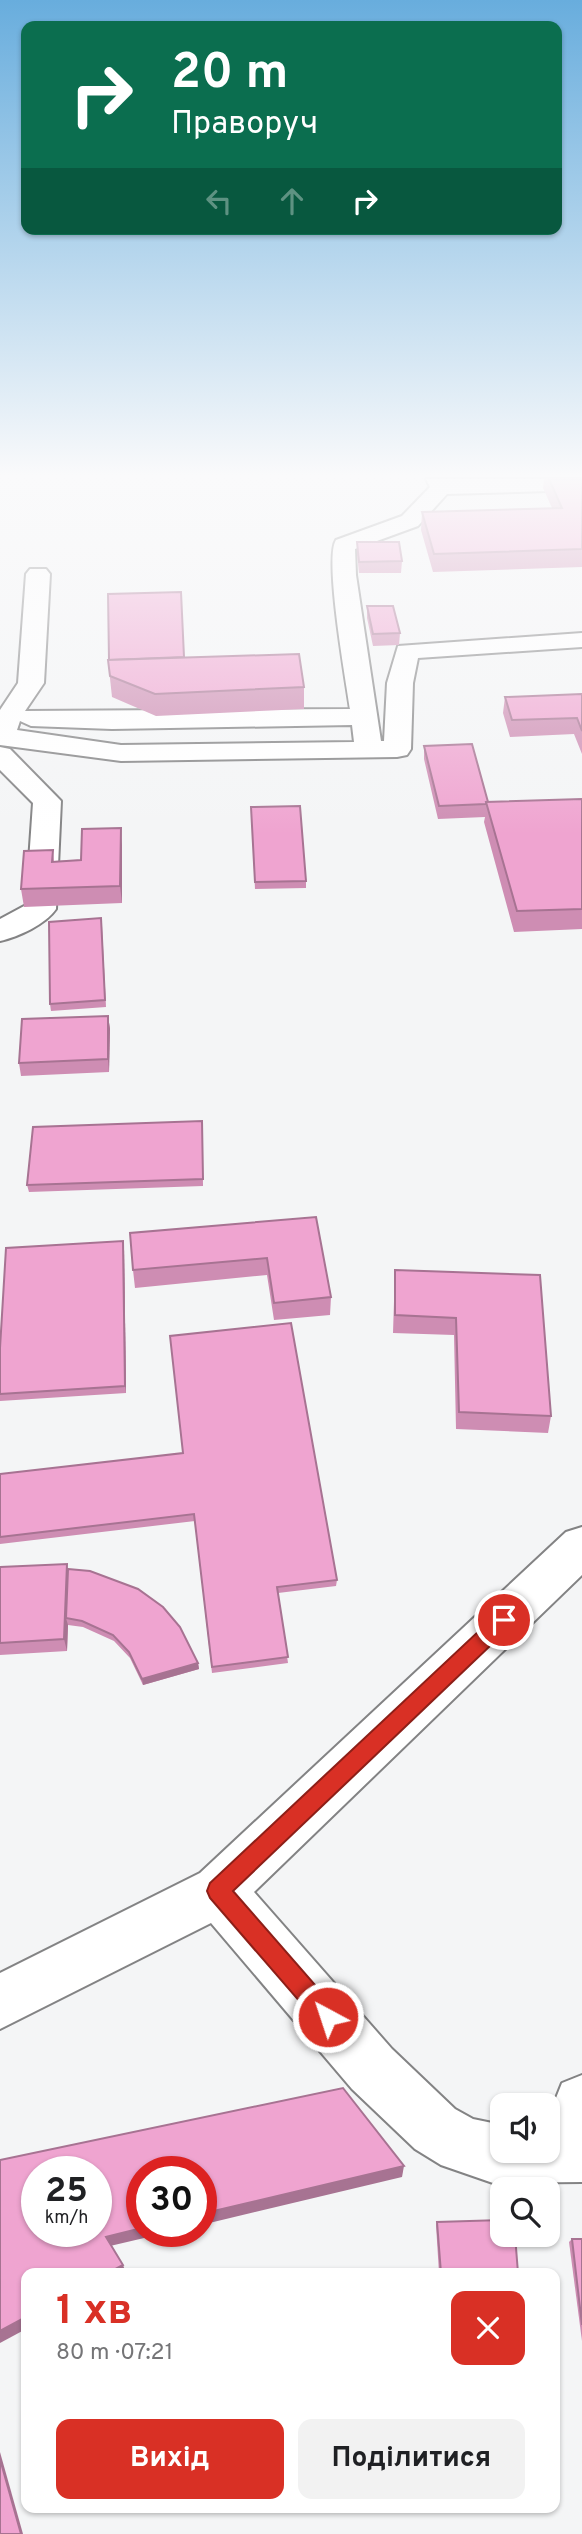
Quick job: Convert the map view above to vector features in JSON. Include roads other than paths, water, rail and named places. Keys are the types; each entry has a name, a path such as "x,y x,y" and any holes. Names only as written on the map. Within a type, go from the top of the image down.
{"street":[{"path":"2,737 32,683 37,597"},
{"path":"347,597 369,750"},
{"path":"2,737 121,753 397,749 400,683 407,651 582,640"},
{"path":"2,737 112,721 364,717"},
{"path":"0,932 41,909 47,801 2,737"},
{"path":"0,2002 218,1891 582,1546"},
{"path":"218,1891 372,2069 400,2099 435,2129 461,2145 493,2154 580,2136"}]}
